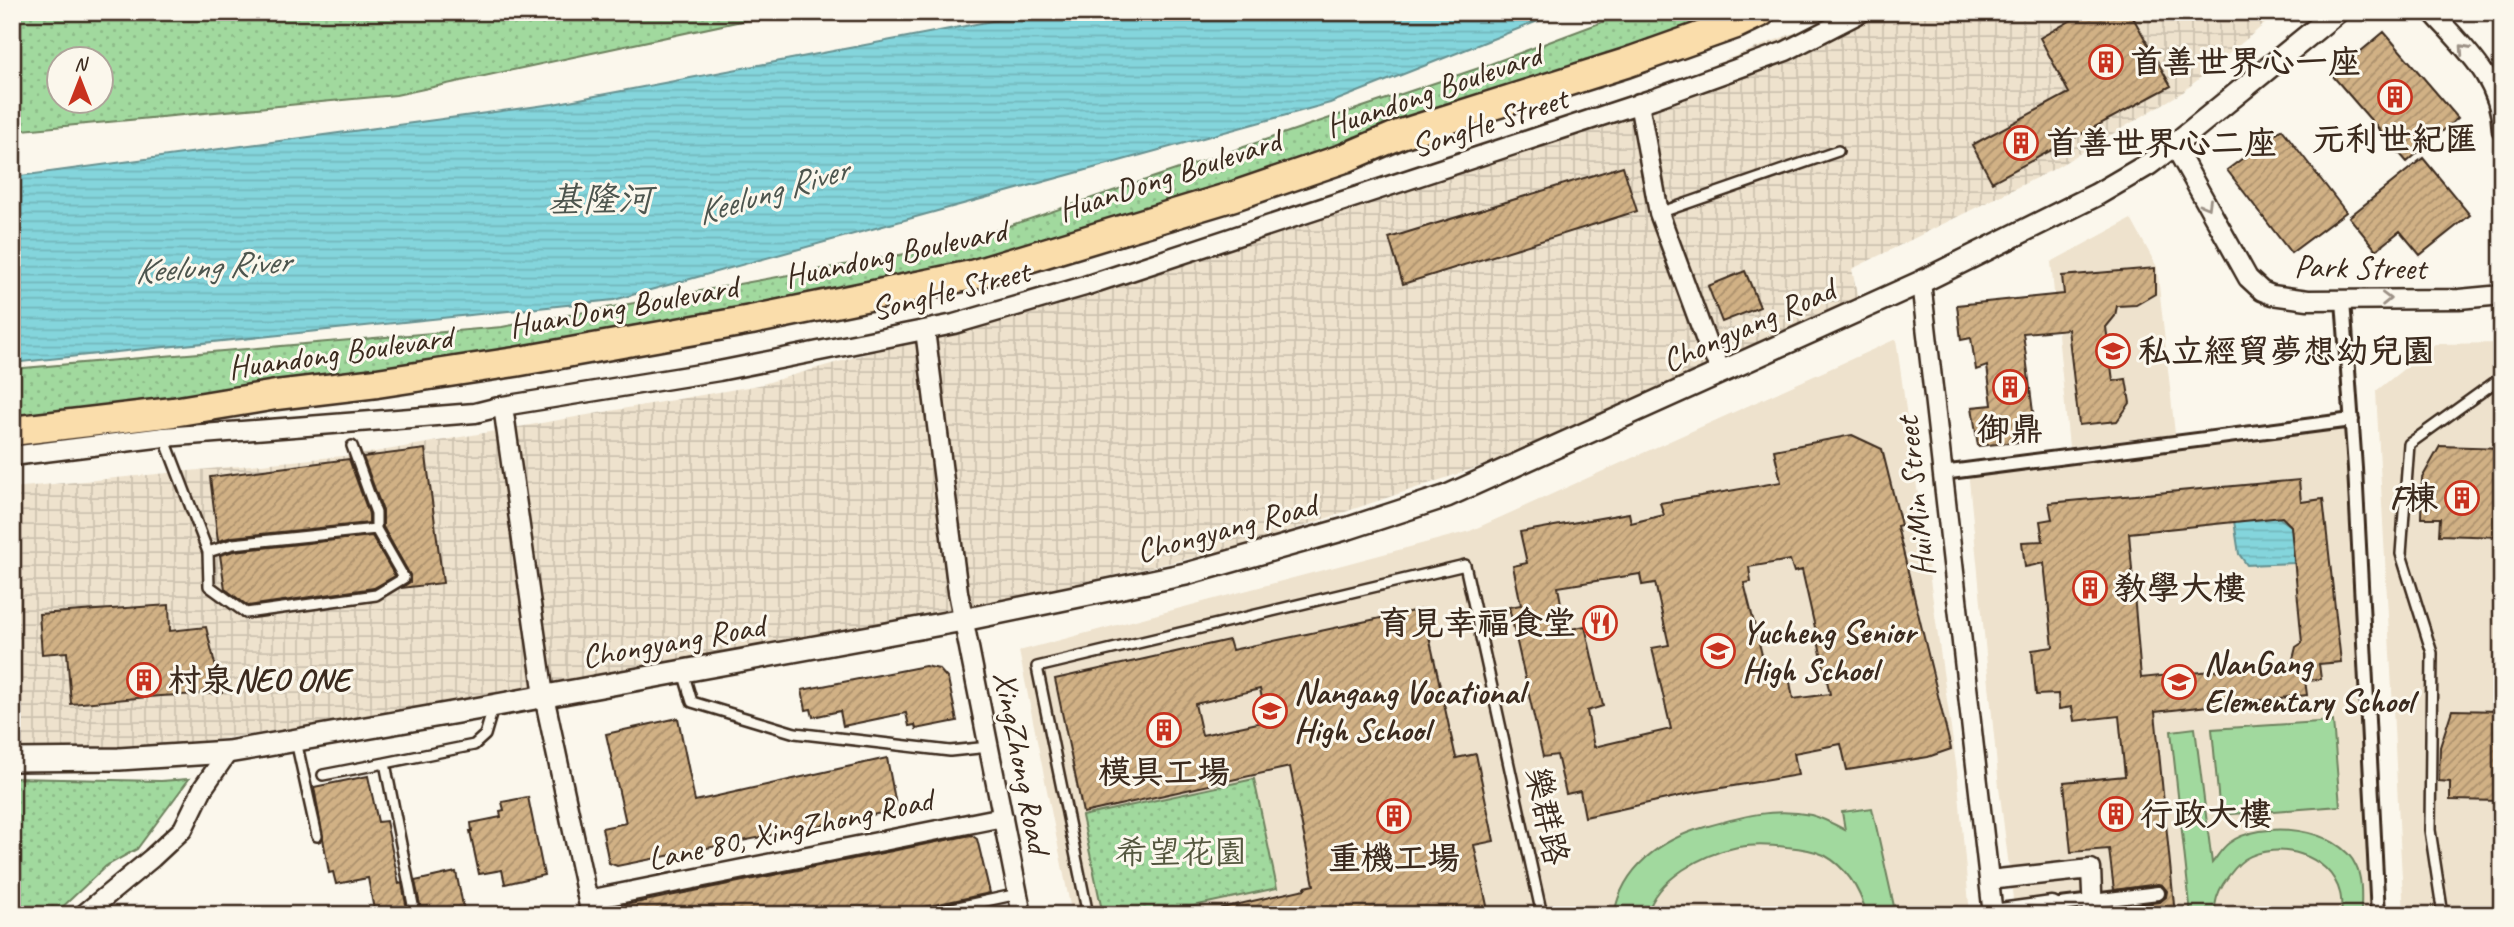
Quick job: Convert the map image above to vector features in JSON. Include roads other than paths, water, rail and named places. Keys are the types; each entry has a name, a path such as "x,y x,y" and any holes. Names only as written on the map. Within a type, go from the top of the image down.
{"highway":[{"name":"HuanDong Boulevard","path":"12,431 379,384 877,296 1113,233 1561,83 1750,12"},
{"name":"Huandong Boulevard","path":"12,431 173,412 515,362 751,320 972,275 1234,196 1345,158 1401,134 1626,63 1736,24 1761,12"}],"street":[{"name":"SongHe Street","path":"12,456 164,437 475,413 503,406 719,371 954,324 1085,286 1639,103 1786,51 1863,12"},
{"name":"Chongyang Road","path":"12,760 126,759 228,752 963,620 1186,574 1349,528 1447,496 1921,282 2096,195 2149,164 2337,12"},
{"path":"2432,12 2486,75 2496,93 2502,116 2502,130"},
{"path":"1639,103 1659,213 1708,346 1722,371"},
{"name":"Park Street","path":"2174,145 2248,278 2272,295 2308,300 2459,299 2502,296"},
{"name":"HuiMin Street","path":"1921,282 1993,914"},
{"path":"2343,300 2352,420 2378,915"},
{"name":"XingZhong Road","path":"925,330 963,620 1022,915"},
{"path":"503,406 544,696 590,908"},
{"path":"1942,473 2352,420"},
{"path":"83,915 183,829 203,788 228,752"},
{"name":"Lane 80, XingZhong Road","path":"590,908 1003,817"},
{"path":"1989,880 2091,869 2093,908"},
{"path":"1993,914 2052,906 2093,908 2158,893"}],"lane":[{"path":"1659,213 1838,151"},
{"path":"2443,915 2430,830 2432,653 2401,554 2409,444 2502,377"},
{"path":"164,437 208,552 209,586 246,613 376,595 404,578 376,529 376,513 352,446"},
{"path":"208,552 233,544 376,529"},
{"name":"樂群路","path":"1088,915 1037,667 1465,565 1542,915"},
{"path":"683,672 692,702 795,733 940,750 989,747"},
{"path":"323,775 474,745 485,735 494,705"},
{"path":"296,740 317,836"},
{"path":"385,763 415,915"},
{"path":"920,915 1017,894"}],"water":[{"name":"基隆河","path":"1039,12 1561,12 1330,103 614,300 12,363 12,177 553,104"},
{"path":"2278,517 2291,526 2294,563 2247,565 2239,554 2234,521"}],"place":[{"name":"首善世界心一座","path":"2106,62"},
{"name":"元利世紀匯","path":"2395,97"},
{"name":"首善世界心二座","path":"2021,143"},
{"name":"私立經貿夢想幼兒園","path":"2113,351"},
{"name":"御鼎","path":"2010,387"},
{"name":"F棟","path":"2462,498"},
{"name":"教學大樓","path":"2090,588"},
{"name":"育見幸福食堂","path":"1600,623"},
{"name":"Yucheng Senior High School","path":"1718,651"},
{"name":"村泉NEO ONE","path":"144,680"},
{"name":"NanGang Elementary School","path":"2179,682"},
{"name":"Nangang Vocational High School","path":"1270,711"},
{"name":"模具工場","path":"1164,730"},
{"name":"行政大樓","path":"2116,814"},
{"name":"重機工場","path":"1394,816"}],"water label":[{"name":"Keelung River","path":"772,191"},
{"name":"Keelung River","path":"212,266"}],"park label":[{"name":"希望花園","path":"1181,852"}]}
